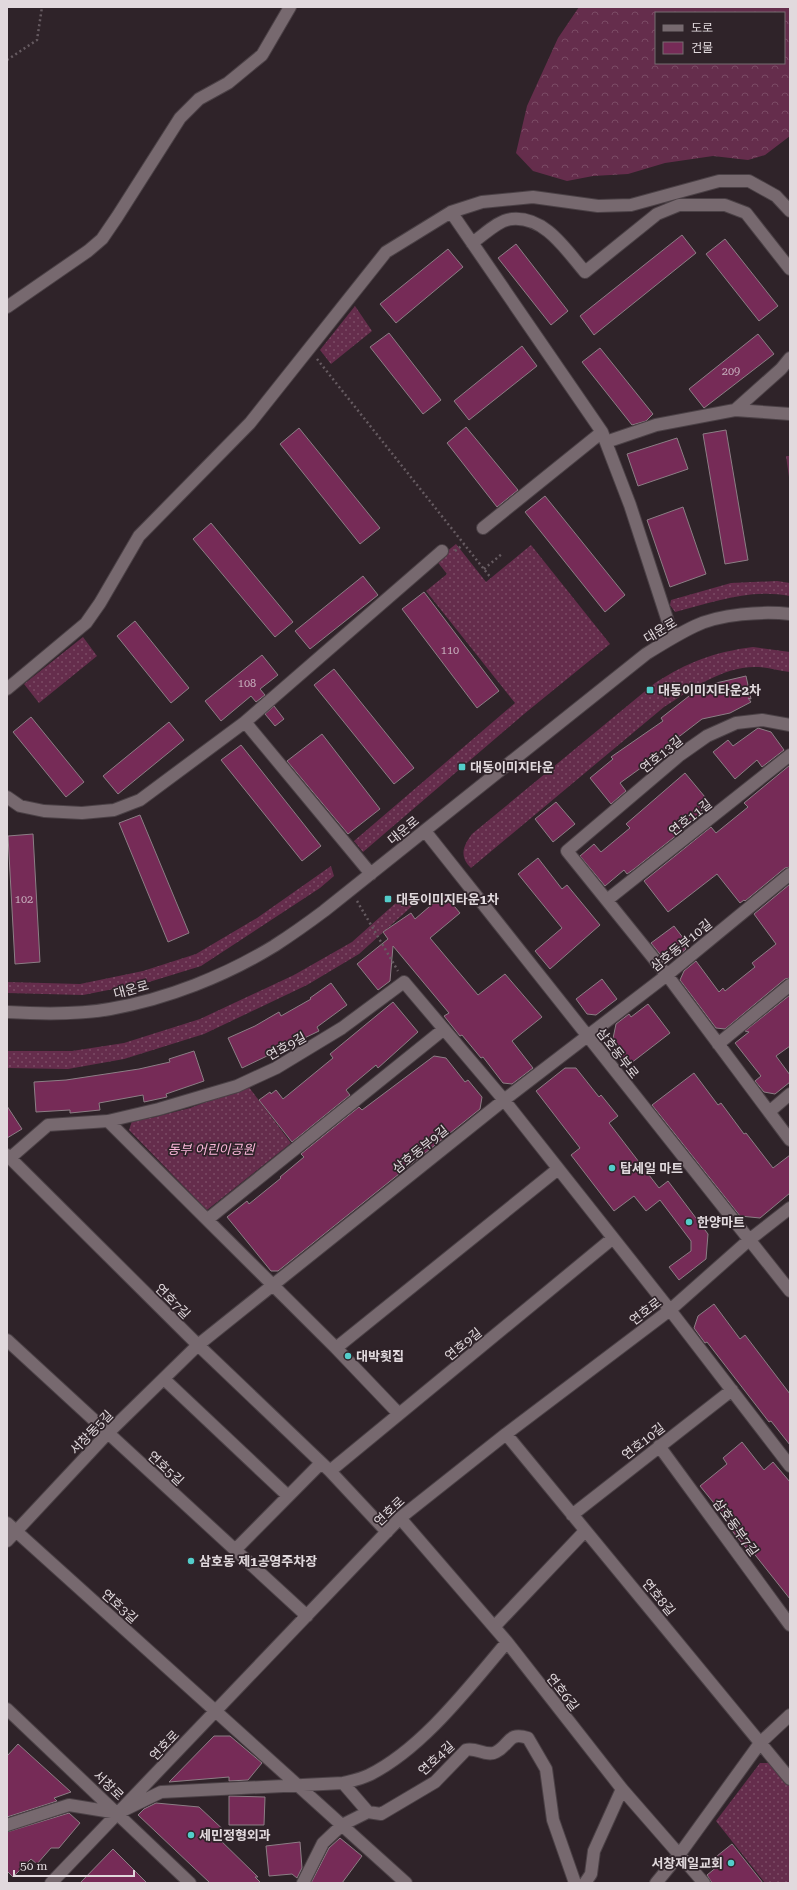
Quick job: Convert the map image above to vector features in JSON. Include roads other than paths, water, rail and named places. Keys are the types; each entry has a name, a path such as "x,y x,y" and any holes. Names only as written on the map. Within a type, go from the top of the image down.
{"street":[{"path":"7,307 88,251 102,239 180,118 199,100 228,83 262,55 290,7"},
{"path":"7,690 86,623 100,603 139,536 250,422 310,349 386,252 451,212 482,202 533,197 598,206 631,205 719,181 749,181 776,196 790,211"},
{"path":"472,243 498,224 512,219 530,221 549,231 585,272 657,214 679,205 725,205 746,213 790,269"},
{"path":"451,212 604,437 630,506 673,637"},
{"path":"735,410 781,369 790,358"},
{"path":"483,528 604,437 656,425 735,410 790,414"},
{"path":"7,797 20,806 44,811 82,813 114,810 140,800 246,722 442,551"},
{"name":"대운로","path":"7,1012 75,1013 110,1009 151,999 198,984 238,966 275,946 350,891 646,654 696,625 732,616 760,613 790,614"},
{"name":"연호13길","path":"606,900 567,851 680,755 707,736 736,724 762,720 790,725"},
{"path":"246,722 371,874"},
{"name":"연호11길","path":"606,900 790,755"},
{"name":"삼호동부로","path":"425,831 790,1291"},
{"name":"삼호동부10길","path":"587,1036 667,975 790,874"},
{"path":"606,900 667,975 790,1140"},
{"name":"연호9길","path":"9,1157 48,1124 108,1121 191,1100 237,1086 276,1068 342,1028 404,982 444,1029"},
{"path":"718,1044 790,986"},
{"path":"208,1219 444,1029 504,1100 558,1168 790,1466"},
{"name":"삼호동부9길","path":"198,1345 504,1100 587,1036"},
{"path":"769,1112 790,1094"},
{"path":"108,1121 208,1219 399,1414"},
{"name":"연호7길","path":"9,1157 198,1345 326,1467 387,1532"},
{"path":"336,1348 558,1168"},
{"name":"연호로","path":"51,1883 400,1518 506,1434 670,1310 749,1240 790,1208"},
{"name":"연호9길","path":"326,1467 399,1414 613,1238"},
{"name":"연호5길","path":"7,1340 307,1616"},
{"name":"서창동5길","path":"7,1541 108,1433 198,1345"},
{"path":"164,1379 288,1496"},
{"name":"연호10길","path":"572,1514 732,1390"},
{"name":"연호8길","path":"506,1434 790,1779"},
{"name":"삼호동부7길","path":"659,1446 790,1625"},
{"path":"236,1550 288,1496 326,1467"},
{"name":"연호6길","path":"400,1518 507,1642 622,1789 704,1883"},
{"name":"연호3길","path":"7,1523 215,1711"},
{"path":"494,1627 586,1531"},
{"name":"연호4길","path":"118,1813 161,1792 343,1783 369,1776 394,1759 447,1713 507,1642"},
{"name":"서창로","path":"7,1709 190,1883"},
{"path":"215,1711 406,1883"},
{"path":"656,1883 679,1855 760,1743 790,1716"},
{"name":"연호4길","path":"368,1812 381,1814 435,1782 466,1750 470,1749 491,1753 497,1752 512,1737 520,1735 528,1738 546,1769 553,1820 575,1883"},
{"path":"303,1883 324,1843 342,1825 368,1812 343,1783"},
{"path":"586,1883 591,1874 594,1851 622,1789"},
{"path":"7,1825 69,1805 118,1813"}],"place":[{"name":"대동이미지타운2차","path":"650,690"},
{"name":"대동이미지타운","path":"462,767"},
{"name":"대동이미지타운1차","path":"388,899"},
{"name":"탑세일 마트","path":"612,1168"},
{"name":"한양마트","path":"689,1222"},
{"name":"대박횟집","path":"348,1356"},
{"name":"삼호동 제1공영주차장","path":"191,1561"},
{"name":"세민정형외과","path":"191,1835"},
{"name":"서창제일교회","path":"731,1863"}],"park label":[{"name":"동부 어린이공원","path":"211,1149"}]}
